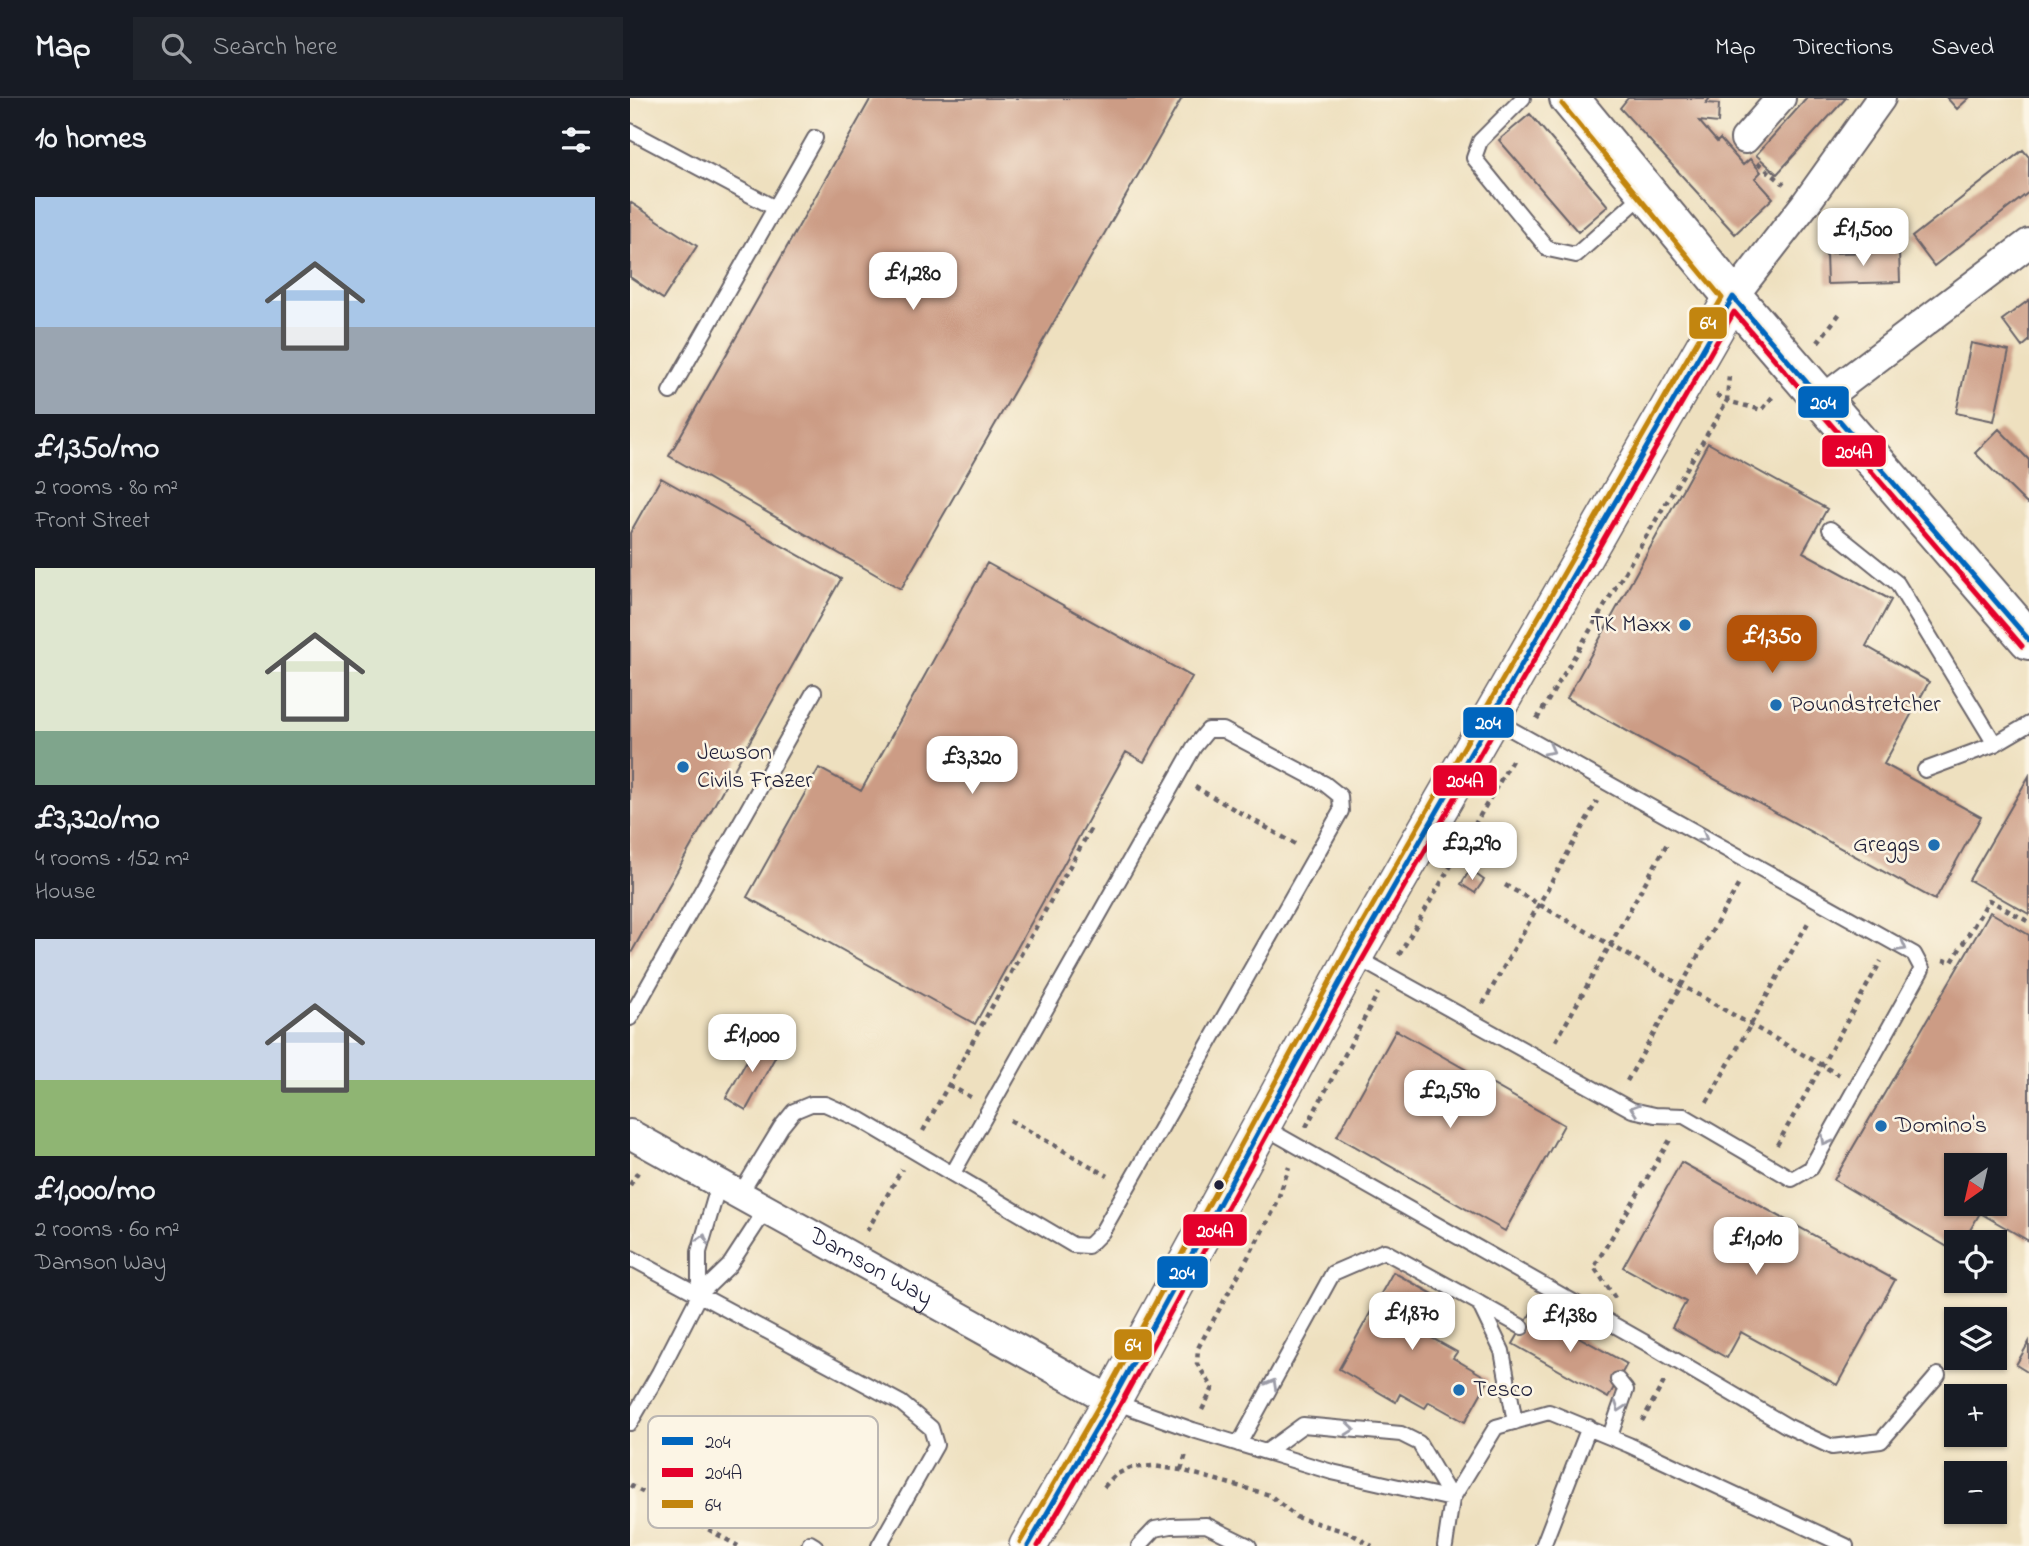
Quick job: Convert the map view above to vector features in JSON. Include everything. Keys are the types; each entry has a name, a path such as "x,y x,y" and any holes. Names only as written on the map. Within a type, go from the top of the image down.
{"main road":[{"path":"1569,98 1733,297 2029,640"}],"street":[{"path":"1745,139 1782,98"},
{"path":"1028,1546 1112,1401 1353,956 1733,297 1806,203 1875,100"},
{"path":"1822,400 2029,243"},
{"name":"Damson Way","path":"630,1134 1112,1401"}],"lane":[{"path":"1523,98 1480,141 1474,158 1548,249 1576,255 1646,192"},
{"path":"630,131 775,208"},
{"path":"670,391 815,138"},
{"path":"1830,529 1897,583 1995,744"},
{"path":"630,1018 814,692"},
{"path":"1353,956 1632,1110 1690,1120 1792,1179 1811,1168 1922,969 1914,954 1490,718"},
{"path":"1925,770 1995,744 2029,724"},
{"path":"699,1295 698,1252 729,1190 794,1111 811,1104 825,1104 861,1120 1073,1245 1088,1246 1102,1232 1316,856 1341,811 1340,796 1325,784 1223,730 1208,730 1194,747 953,1173"},
{"path":"1261,1126 1646,1343 1787,1426 1832,1447 1881,1441 1938,1375"},
{"path":"630,1423 699,1295 729,1266 765,1211"},
{"path":"1239,1444 1333,1273 1384,1251 1522,1327"},
{"path":"630,1261 632,1258 901,1403 931,1428 936,1445 879,1546"},
{"path":"1479,1303 1502,1351 1515,1422"},
{"path":"1610,1436 1626,1390 1618,1380"},
{"path":"1112,1401 1332,1472 1452,1499"},
{"path":"1444,1546 1452,1499 1496,1427 1549,1412 1610,1436 1846,1546"},
{"path":"1266,1452 1303,1425 1401,1434 1419,1443 1452,1499"},
{"path":"1545,1545 1589,1427"},
{"path":"1139,1546 1155,1529 1206,1525 1249,1546"},
{"path":"809,1546 815,1546"}],"path":[{"path":"1745,139 1750,156 1806,203"},
{"path":"1213,1388 1197,1364 1198,1348 1275,1208 1296,1146 1388,975 1526,737 1727,401"},
{"path":"1177,777 1316,856"},
{"path":"1473,1023 1608,782"},
{"path":"1544,1062 1679,822"},
{"path":"852,1258 1091,828"},
{"path":"1616,1101 1751,863"},
{"path":"1505,885 1857,1085"},
{"path":"1914,954 1952,962 1989,900 2029,922"},
{"path":"1594,1267 1751,1025 1820,902"},
{"path":"1766,1164 1891,942"},
{"path":"949,1085 1127,1187"},
{"path":"630,1185 636,1174"},
{"path":"1099,1492 1115,1475 1130,1468 1153,1466 1181,1470 1270,1495 1296,1517 1350,1533 1372,1546"},
{"path":"630,1485 648,1495"},
{"path":"706,1528 738,1546"}],"building":[{"path":"871,98 1182,98 901,589 669,456"},
{"path":"1628,98 1710,98 1706,103 1719,104 1718,123 1699,121 1717,142 1720,139 1743,165 1750,159 1761,172 1755,178 1773,198 1735,234 1620,108"},
{"path":"1807,98 1846,98 1777,174 1756,155"},
{"path":"1947,98 1969,98 1957,109"},
{"path":"1530,114 1608,206 1578,232 1499,140"},
{"path":"2023,150 2029,157 2029,192 1934,266 1912,237"},
{"path":"630,202 697,246 663,299 630,277"},
{"path":"1899,252 1900,282 1827,284 1826,253"},
{"path":"2029,300 2029,341 2022,347 2002,320"},
{"path":"1971,343 2009,351 1994,421 1956,413"},
{"path":"1999,429 2029,460 2027,504 1975,453"},
{"path":"1708,443 1827,509 1803,552 1891,600 1866,646 1929,682 1884,764 1981,817 1935,900 1567,698"},
{"name":"Jewson Civils Frazer","path":"661,478 841,579 630,955 630,533"},
{"path":"987,563 1192,677 1144,762 1126,752 975,1024 747,897 819,768 861,791"},
{"path":"2029,776 2029,914 1969,880"},
{"path":"1470,870 1484,880 1475,893 1461,884"},
{"path":"1990,912 2029,935 2029,1241 1985,1216 2007,1216 2007,1153 1944,1153 1944,1216 1978,1216 1970,1230 1944,1230 1944,1245 1834,1180"},
{"path":"1396,1030 1564,1125 1505,1231 1337,1136"},
{"path":"759,1039 779,1050 746,1110 726,1098"},
{"path":"1681,1162 1895,1280 1837,1385 1741,1332 1727,1358 1672,1327 1686,1302 1623,1267"},
{"path":"1393,1272 1451,1304 1432,1338 1457,1352 1453,1358 1489,1379 1465,1422 1429,1402 1425,1408 1400,1394 1396,1402 1339,1369"},
{"path":"1532,1311 1627,1364 1608,1398 1513,1344"},
{"path":"2029,1342 2029,1373 2016,1365"}],"transit line":[{"name":"64","path":"1020,1542 1104,1397 1346,952 1722,298 1562,104"},
{"name":"204","path":"1028,1546 1112,1401 1354,956 1733,297 2029,640"},
{"name":"204A","path":"1038,1546 1120,1405 1362,960 1734,312 2022,646"}],"place":[{"name":"TK Maxx","path":"1685,625"},
{"name":"Poundstretcher","path":"1776,705"},
{"name":"Jewson Civils Frazer","path":"683,767"},
{"name":"Greggs","path":"1934,845"},
{"name":"Domino's","path":"1881,1126"},
{"name":"Tesco","path":"1459,1390"}]}
